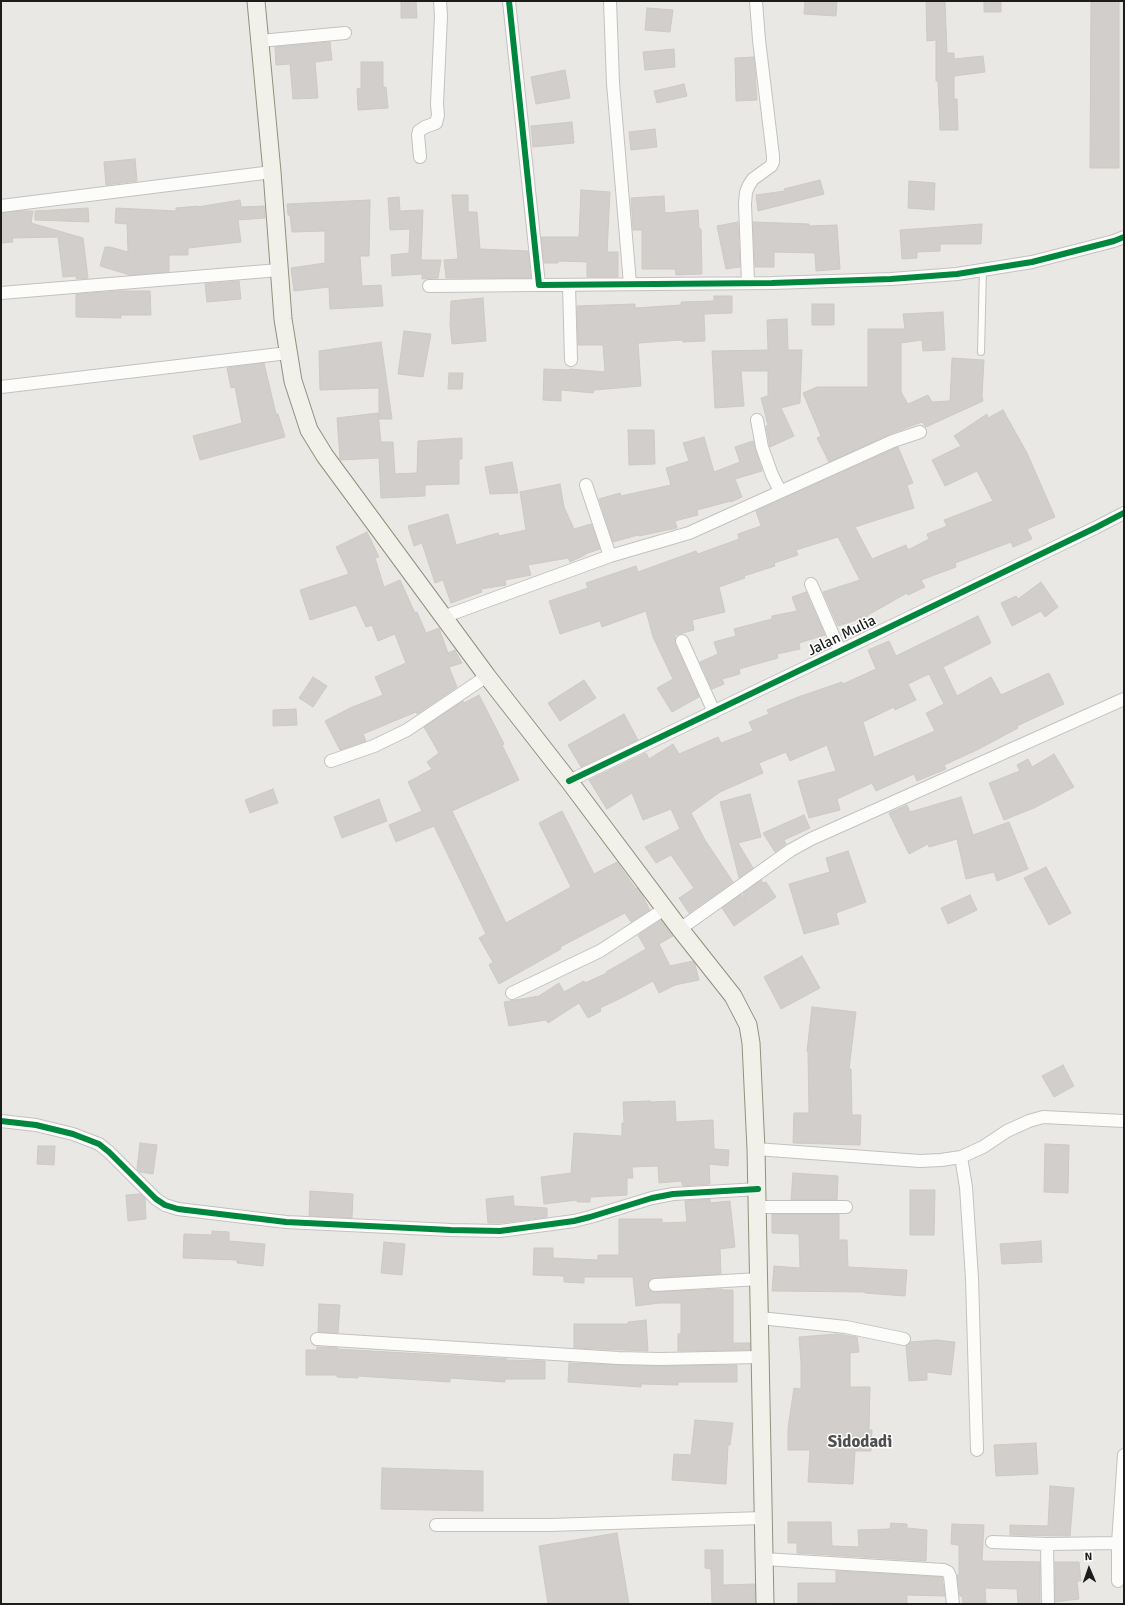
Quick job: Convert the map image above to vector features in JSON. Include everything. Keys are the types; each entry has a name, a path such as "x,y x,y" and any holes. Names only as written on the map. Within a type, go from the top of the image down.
{"main road":[{"path":"256,1 272,172 283,319 293,381 308,430 325,456 487,676 570,781 666,908 680,929 733,996 748,1024 751,1043 758,1189 765,1604"}],"street":[{"path":"420,157 419,131 436,123 438,115 437,104 441,16 440,1"},
{"path":"508,1 539,285"},
{"path":"610,1 614,83 630,284"},
{"path":"748,282 745,204 746,192 753,179 767,170 773,162 756,1"},
{"path":"260,41 345,33"},
{"path":"1,206 272,172"},
{"path":"429,286 748,282 772,283 891,279 957,274 1032,262 1124,238"},
{"path":"1,293 279,270"},
{"path":"569,285 571,360"},
{"path":"1,387 288,353"},
{"path":"757,420 762,447 780,492"},
{"path":"443,617 610,556 689,533 893,441 920,432"},
{"path":"586,485 610,556"},
{"name":"Jalan Mulia","path":"570,781 1124,513"},
{"path":"811,584 840,651"},
{"path":"682,640 714,712"},
{"path":"331,761 374,746 407,730 487,676"},
{"path":"680,929 791,850 811,839 1124,699"},
{"path":"512,993 600,951 666,908"},
{"path":"756,1149 920,1161 961,1157 983,1147 1007,1131 1029,1121 1043,1117 1124,1121"},
{"path":"1,1121 36,1125 73,1134 93,1141 109,1152 156,1199 178,1209 286,1222 500,1231 555,1224 585,1218 652,1198 673,1194 758,1189"},
{"path":"961,1157 966,1187 972,1278 977,1450"},
{"path":"758,1207 846,1207"},
{"path":"655,1285 760,1279"},
{"path":"760,1318 846,1327 904,1339"},
{"path":"317,1339 618,1358 660,1359 760,1357"},
{"path":"1118,1582 1118,1543 1124,1455"},
{"path":"436,1525 550,1525 763,1518"},
{"path":"992,1542 1047,1544 1118,1543"},
{"path":"1047,1544 1048,1604"},
{"path":"764,1559 944,1570 948,1572 950,1576 953,1604"}],"lane":[{"path":"981,352 983,270"}],"building":[{"path":"401,1 416,1 417,18 401,18"},
{"path":"805,1 837,1 836,16 804,14"},
{"path":"926,1 945,1 947,53 954,53 954,59 983,56 985,72 954,76 954,99 957,99 958,130 940,130 938,81 936,81 936,40 927,41"},
{"path":"984,1 1001,1 1001,12 984,12"},
{"path":"1091,1 1119,1 1119,168 1090,168"},
{"path":"647,8 673,10 670,32 645,30"},
{"path":"330,42 332,60 315,62 318,98 293,99 290,64 276,65 275,47"},
{"path":"674,49 675,67 645,70 643,52"},
{"path":"754,57 757,100 736,101 735,58"},
{"path":"361,62 383,62 383,87 386,87 388,108 358,110 357,89 361,88"},
{"path":"565,70 570,98 536,104 531,77"},
{"path":"684,84 687,96 657,103 654,91"},
{"path":"572,122 574,143 533,147 531,126"},
{"path":"655,129 657,147 631,150 629,132"},
{"path":"135,159 137,181 106,185 104,162"},
{"path":"820,180 824,194 758,211 756,195 785,191 784,189"},
{"path":"909,181 935,183 934,210 908,208"},
{"path":"581,190 610,192 607,252 618,252 618,277 587,277 587,262 558,261 558,263 544,263 541,237 579,237"},
{"path":"452,195 468,195 468,212 477,212 480,249 528,251 531,278 446,278 444,260 458,259"},
{"path":"664,196 665,213 698,210 699,229 701,229 702,274 676,275 675,269 642,269 642,230 633,230 631,198"},
{"path":"399,197 400,211 423,210 421,260 441,260 438,278 422,279 422,274 392,276 391,255 409,253 410,229 390,230 388,198"},
{"path":"240,200 241,207 264,206 265,218 238,220 241,242 188,248 188,255 169,255 169,272 130,275 100,266 105,247 128,252 127,224 115,223 116,208 176,211 176,208 198,207"},
{"path":"370,200 369,256 360,256 362,286 381,285 383,306 330,309 329,287 294,291 291,268 325,263 325,231 292,232 287,204"},
{"path":"88,208 89,222 35,220 35,211"},
{"path":"33,211 31,223 83,238 88,278 76,279 77,276 63,277 58,237 12,238 13,242 1,243 1,213"},
{"path":"738,222 740,267 726,269 717,226"},
{"path":"753,222 809,224 809,226 837,225 840,269 816,271 815,253 774,252 774,267 755,267"},
{"path":"982,224 981,244 940,244 940,251 917,252 917,258 902,259 900,230"},
{"path":"239,281 241,299 207,302 205,284"},
{"path":"150,291 151,315 121,315 121,318 76,317 76,294 89,293 90,298 91,293"},
{"path":"714,296 732,296 732,313 704,314 705,341 683,342 682,340 638,343 641,386 594,390 593,393 561,390 561,401 543,400 544,369 570,369 605,372 603,345 578,345 577,306 635,304 635,308 681,305 681,302 714,301"},
{"path":"483,298 486,341 452,344 450,324 451,301"},
{"path":"812,304 834,304 834,325 812,325"},
{"path":"943,312 945,350 923,351 922,340 901,343 901,392 908,404 928,395 932,402 950,401 952,358 984,360 983,401 926,427 922,422 890,434 829,462 817,438 821,436 803,393 817,387 868,387 868,329 905,329 903,314"},
{"path":"787,319 788,350 802,350 800,403 781,408 794,436 770,447 766,426 768,425 761,398 768,396 768,371 741,371 744,406 715,408 712,351 768,350 767,320"},
{"path":"404,331 431,334 423,377 398,374"},
{"path":"381,342 392,419 379,419 379,388 320,390 319,351"},
{"path":"264,363 276,414 278,414 285,437 200,460 193,436 242,423 235,387 231,388 227,368"},
{"path":"449,373 463,373 462,389 448,389"},
{"path":"1003,410 1027,453 1055,517 1027,529 1032,539 1013,547 1011,542 955,563 956,567 921,580 925,587 908,595 907,593 868,616 838,626 823,592 860,580 838,537 796,550 798,555 774,563 775,566 744,576 745,578 719,587 725,612 692,620 694,630 675,635 675,644 699,697 672,712 657,688 673,679 653,637 646,611 602,627 600,621 560,634 549,601 588,588 586,583 636,566 638,572 696,551 698,554 739,539 738,534 761,526 756,511 898,447 913,483 907,485 914,508 855,527 872,559 906,545 908,550 929,539 927,534 947,526 944,520 993,501 977,471 945,486 932,460 961,446 954,436 987,414 988,418"},
{"path":"378,413 381,442 393,442 395,474 417,473 418,441 462,438 462,459 459,459 459,484 425,485 425,496 381,498 379,458 341,460 337,418"},
{"path":"628,430 654,430 655,464 629,465"},
{"path":"704,437 714,472 740,462 735,447 753,441 762,471 735,479 742,497 731,502 697,510 698,515 675,521 677,528 638,535 613,542 599,499 620,493 621,496 671,485 666,468 689,461 683,443"},
{"path":"512,462 518,493 490,494 485,467"},
{"path":"560,484 564,507 574,529 591,524 600,549 585,554 570,562 568,558 528,565 531,575 505,580 506,585 481,589 482,592 451,603 443,580 435,583 422,543 414,546 408,526 448,514 456,545 498,533 499,536 526,530 520,492"},
{"path":"367,532 379,557 375,558 384,587 400,580 426,633 439,628 448,653 455,650 462,663 449,667 457,687 417,714 416,712 363,734 366,741 340,750 325,721 350,708 383,695 375,677 406,663 395,634 378,641 372,625 366,627 356,605 310,620 300,590 349,574 336,547"},
{"path":"1041,582 1058,607 1045,617 1041,611 1012,626 1001,603 1016,596 1018,599"},
{"path":"806,592 825,635 799,643 800,649 777,654 778,658 739,669 740,674 722,679 724,684 712,689 700,662 718,654 714,642 736,636 734,629 772,619 772,616 797,611 792,597"},
{"path":"978,616 991,643 943,667 957,696 991,677 1001,695 1049,673 1064,704 1017,726 1018,728 977,750 944,765 946,769 917,781 914,774 876,791 872,783 837,799 840,810 809,818 798,781 836,771 827,745 790,761 786,752 759,763 763,773 720,792 691,813 705,840 733,882 689,913 679,898 694,888 671,855 656,863 645,847 680,829 671,809 643,820 632,793 607,809 589,780 646,753 649,759 673,744 679,754 718,737 721,743 753,731 749,722 769,714 767,710 798,697 842,682 843,684 876,669 868,650 889,641 896,656","holes":["929,674 944,704 926,713 935,731 874,757 863,722 894,707 895,710 916,700 908,684"]},
{"path":"313,677 327,686 313,707 299,698"},
{"path":"584,680 596,698 560,721 548,703"},
{"path":"479,695 504,744 502,745 519,780 452,811 506,923 571,887 539,823 562,811 594,874 617,862 642,895 650,910 631,922 625,913 560,947 561,949 499,984 489,965 493,962 479,938 486,934 434,826 396,842 389,825 422,811 408,782 432,769 427,762 439,753 424,727 463,701 464,703"},
{"path":"296,709 297,725 273,726 273,710"},
{"path":"624,714 638,740 581,767 568,745"},
{"path":"1054,754 1074,787 1034,808 1004,820 989,783 1020,771 1017,765 1028,759 1032,767"},
{"path":"273,789 278,803 250,813 245,800"},
{"path":"750,794 761,837 738,843 753,868 739,878 720,802"},
{"path":"961,797 973,835 1009,822 1028,869 997,881 994,872 966,879 957,839 929,847 928,844 909,854 889,813 907,805 910,812"},
{"path":"379,799 387,821 342,838 334,817"},
{"path":"804,815 810,828 784,840 786,844 775,852 763,833"},
{"path":"848,851 866,902 836,913 839,924 804,934 789,884 830,872 826,858"},
{"path":"1046,867 1071,913 1049,925 1024,878"},
{"path":"761,880 763,883 766,882 776,897 734,926 722,908 741,894 745,900 743,893"},
{"path":"970,895 977,910 948,924 941,908"},
{"path":"661,920 673,936 659,944 670,966 693,961 699,980 675,985 659,993 653,981 600,1008 601,1011 588,1018 579,1003 548,1023 546,1020 509,1026 504,1002 539,996 559,983 564,992 584,981 585,983 607,973 606,972 646,949 638,935"},
{"path":"802,956 820,988 781,1009 764,977"},
{"path":"812,1007 856,1012 849,1069 851,1069 852,1115 861,1115 860,1145 793,1143 794,1113 809,1113 807,1051"},
{"path":"1063,1065 1074,1086 1054,1097 1042,1076"},
{"path":"675,1101 676,1122 713,1120 714,1149 729,1150 728,1166 709,1164 710,1184 684,1186 682,1185 682,1181 659,1183 658,1166 632,1167 633,1178 627,1178 627,1195 590,1197 590,1202 577,1202 577,1200 544,1204 541,1177 571,1173 574,1133 622,1136 622,1123 624,1123 623,1102"},
{"path":"140,1143 157,1145 153,1174 140,1172 137,1169"},
{"path":"1045,1144 1069,1145 1068,1193 1044,1192"},
{"path":"38,1146 55,1146 54,1165 37,1164"},
{"path":"793,1173 838,1176 837,1200 791,1200"},
{"path":"910,1190 935,1190 934,1235 910,1235"},
{"path":"310,1191 353,1194 352,1218 309,1216"},
{"path":"140,1194 145,1198 146,1219 128,1221 126,1195"},
{"path":"513,1196 514,1206 547,1208 547,1217 500,1223 488,1223 486,1199"},
{"path":"710,1199 710,1203 730,1201 735,1247 720,1249 721,1274 655,1278 649,1281 648,1286 651,1291 655,1292 722,1289 733,1290 733,1343 750,1343 750,1350 678,1351 678,1334 681,1334 681,1303 659,1303 636,1306 633,1277 584,1277 584,1283 564,1282 564,1276 533,1275 534,1248 553,1248 553,1258 598,1260 598,1255 619,1255 619,1219 662,1219 662,1223 687,1222 685,1201"},
{"path":"772,1214 839,1214 839,1240 847,1240 848,1267 907,1270 905,1296 865,1292 772,1291 774,1266 800,1268 799,1234 772,1233"},
{"path":"212,1231 229,1232 229,1241 265,1244 263,1266 237,1263 237,1260 183,1258 184,1234 212,1235"},
{"path":"1041,1241 1042,1262 1002,1264 1000,1244"},
{"path":"384,1242 405,1244 402,1275 381,1273"},
{"path":"319,1304 340,1305 338,1333 318,1332"},
{"path":"646,1320 648,1351 574,1348 574,1324 628,1324 628,1322"},
{"path":"837,1334 857,1337 859,1352 850,1353 850,1387 870,1387 869,1430 872,1430 871,1451 855,1451 853,1484 808,1482 810,1450 788,1450 788,1428 794,1388 801,1389 799,1337"},
{"path":"936,1340 955,1342 951,1375 927,1372 927,1380 909,1381 906,1346 911,1342"},
{"path":"317,1347 507,1359 506,1360 545,1361 545,1379 505,1379 505,1382 450,1378 450,1382 358,1376 358,1378 337,1377 337,1375 306,1375 306,1350 317,1350"},
{"path":"569,1363 660,1366 737,1365 737,1382 678,1382 678,1385 641,1384 641,1387 568,1382"},
{"path":"695,1420 733,1423 730,1445 728,1445 726,1484 672,1480 674,1454 691,1455"},
{"path":"1036,1443 1038,1474 996,1476 994,1445"},
{"path":"382,1468 483,1471 483,1511 381,1509"},
{"path":"1050,1486 1074,1488 1070,1536 1010,1535 1010,1525 1048,1526"},
{"path":"788,1522 831,1522 832,1546 859,1547 858,1530 890,1529 891,1523 907,1524 907,1528 927,1530 926,1561 797,1553 797,1543 788,1543"},
{"path":"952,1524 984,1525 982,1561 1040,1562 1040,1604 1018,1604 1017,1589 985,1588 986,1604 963,1604 962,1596 960,1596 957,1575 959,1575 959,1545 951,1544"},
{"path":"617,1533 629,1604 548,1604 539,1546"},
{"path":"705,1550 723,1550 723,1585 755,1584 755,1604 712,1604 711,1569 705,1568"},
{"path":"1055,1562 1079,1562 1081,1581 1077,1581 1079,1599 1055,1602"},
{"path":"836,1571 942,1577 945,1596 907,1595 907,1604 798,1603 798,1583 836,1583"}],"cycle path":[{"path":"509,1 539,285 772,283 891,279 957,274 1032,262 1114,241 1124,237"},
{"path":"569,781 1124,513"},
{"path":"1,1121 36,1125 73,1134 99,1144 156,1199 165,1205 178,1209 286,1222 500,1231 574,1221 652,1198 673,1194 758,1189"}],"district":[{"name":"Sidodadi","path":"860,1443"}]}
